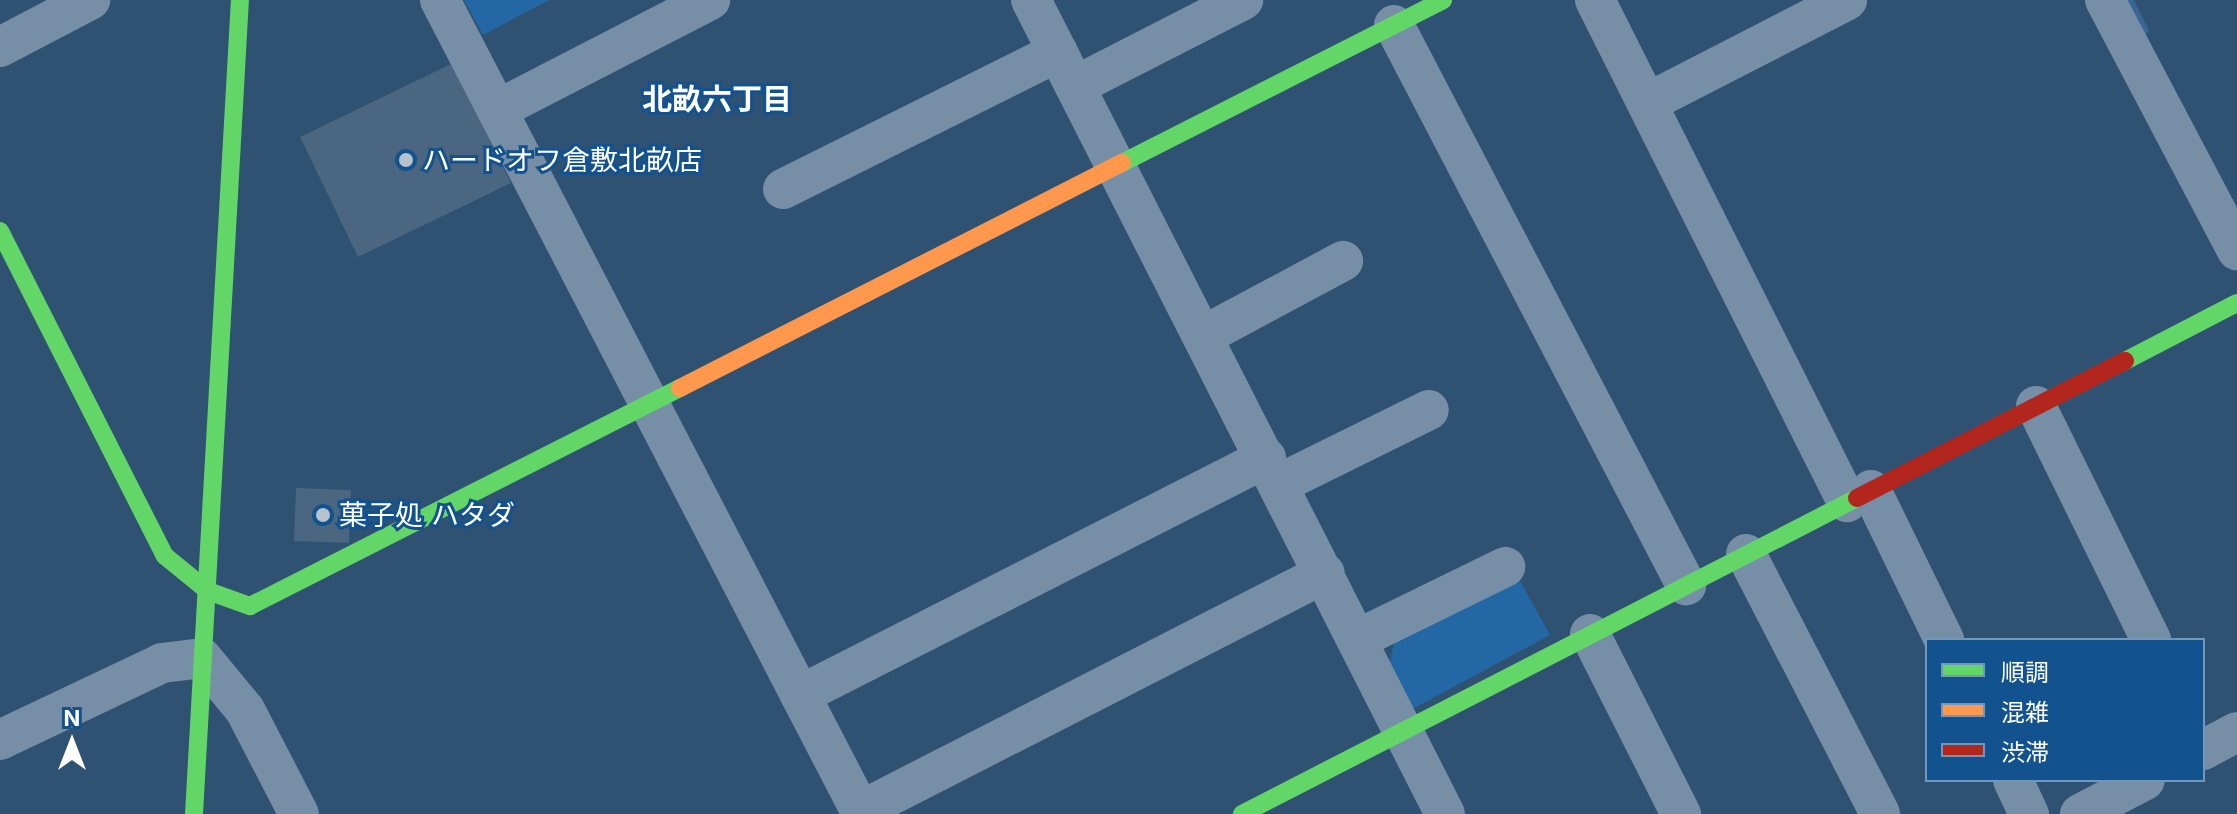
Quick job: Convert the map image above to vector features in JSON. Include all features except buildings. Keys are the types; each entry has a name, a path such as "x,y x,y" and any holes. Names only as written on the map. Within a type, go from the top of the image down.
{"street":[{"path":"0,47 90,0"},
{"path":"194,814 240,0"},
{"path":"440,0 861,813 1325,573"},
{"path":"497,110 710,0"},
{"path":"1031,0 1405,729 1445,814"},
{"path":"783,189 1066,69 1243,0"},
{"path":"0,231 165,556 208,591 250,606 264,602 1115,164 1443,0"},
{"path":"1595,0 1647,103 1859,496 1943,638"},
{"path":"1647,103 1847,0"},
{"path":"2105,0 2237,250"},
{"path":"1394,25 1686,585"},
{"path":"1203,336 1343,261"},
{"path":"1242,814 2237,303"},
{"path":"2036,406 2150,638"},
{"path":"800,695 1273,471 1429,410"},
{"path":"1746,554 1880,814"},
{"path":"1358,639 1505,567"},
{"path":"1590,634 1681,814"},
{"path":"0,740 162,663 202,658"},
{"path":"202,658 245,710 299,814"},
{"path":"2205,749 2237,732"},
{"path":"2014,782 2029,814"},
{"path":"2080,814 2141,782"}],"shaded area":[{"path":"464,0 549,0 483,35"},
{"path":"1516,574 1550,635 1407,712 1390,661 1396,634"}],"waterway":[{"path":"2128,0 2143,30"}],"traffic: fast":[{"path":"194,814 240,0"},
{"path":"1122,163 1443,0"},
{"path":"0,231 165,556 208,591 250,606 680,388"},
{"path":"2125,361 2237,303"},
{"path":"1242,814 1857,498"}],"traffic: slow":[{"path":"680,388 1122,163"}],"traffic: jam":[{"path":"1857,498 2125,361"}],"place":[{"name":"ハードオフ倉敷北畝店","path":"406,160"},
{"name":"菓子処 ハタダ","path":"323,515"}],"district":[{"name":"北畝六丁目","path":"717,99"}]}
